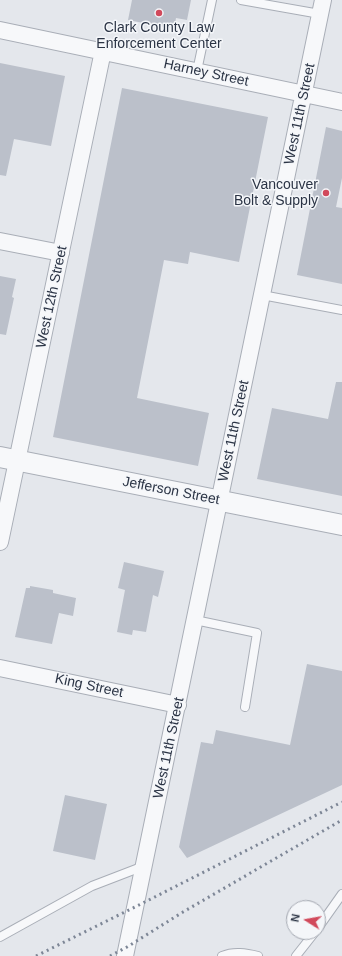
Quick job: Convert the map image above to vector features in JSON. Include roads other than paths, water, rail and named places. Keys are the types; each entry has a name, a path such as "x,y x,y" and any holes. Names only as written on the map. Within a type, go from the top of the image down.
{"street":[{"name":"West 11th Street","path":"125,956 322,7"},
{"name":"Harney Street","path":"0,30 342,102"},
{"name":"West 12th Street","path":"0,542 9,458 61,253 103,51"},
{"path":"0,241 61,253"},
{"name":"Jefferson Street","path":"9,458 342,525"},
{"name":"King Street","path":"0,668 178,705"}],"lane":[{"path":"197,71 212,0"},
{"path":"241,0 322,7"},
{"path":"262,295 342,310"},
{"path":"195,620 257,633 245,707"},
{"path":"0,937 92,886 144,866"},
{"path":"326,917 342,894"},
{"path":"296,956 309,940"},
{"path":"222,956 228,954 246,953 258,956"}],"railway":[{"path":"36,956 342,802"},
{"path":"110,956 342,820"}],"place":[{"name":"Clark County Law Enforcement Center","path":"159,13"},
{"name":"Vancouver Bolt & Supply","path":"326,193"}]}
